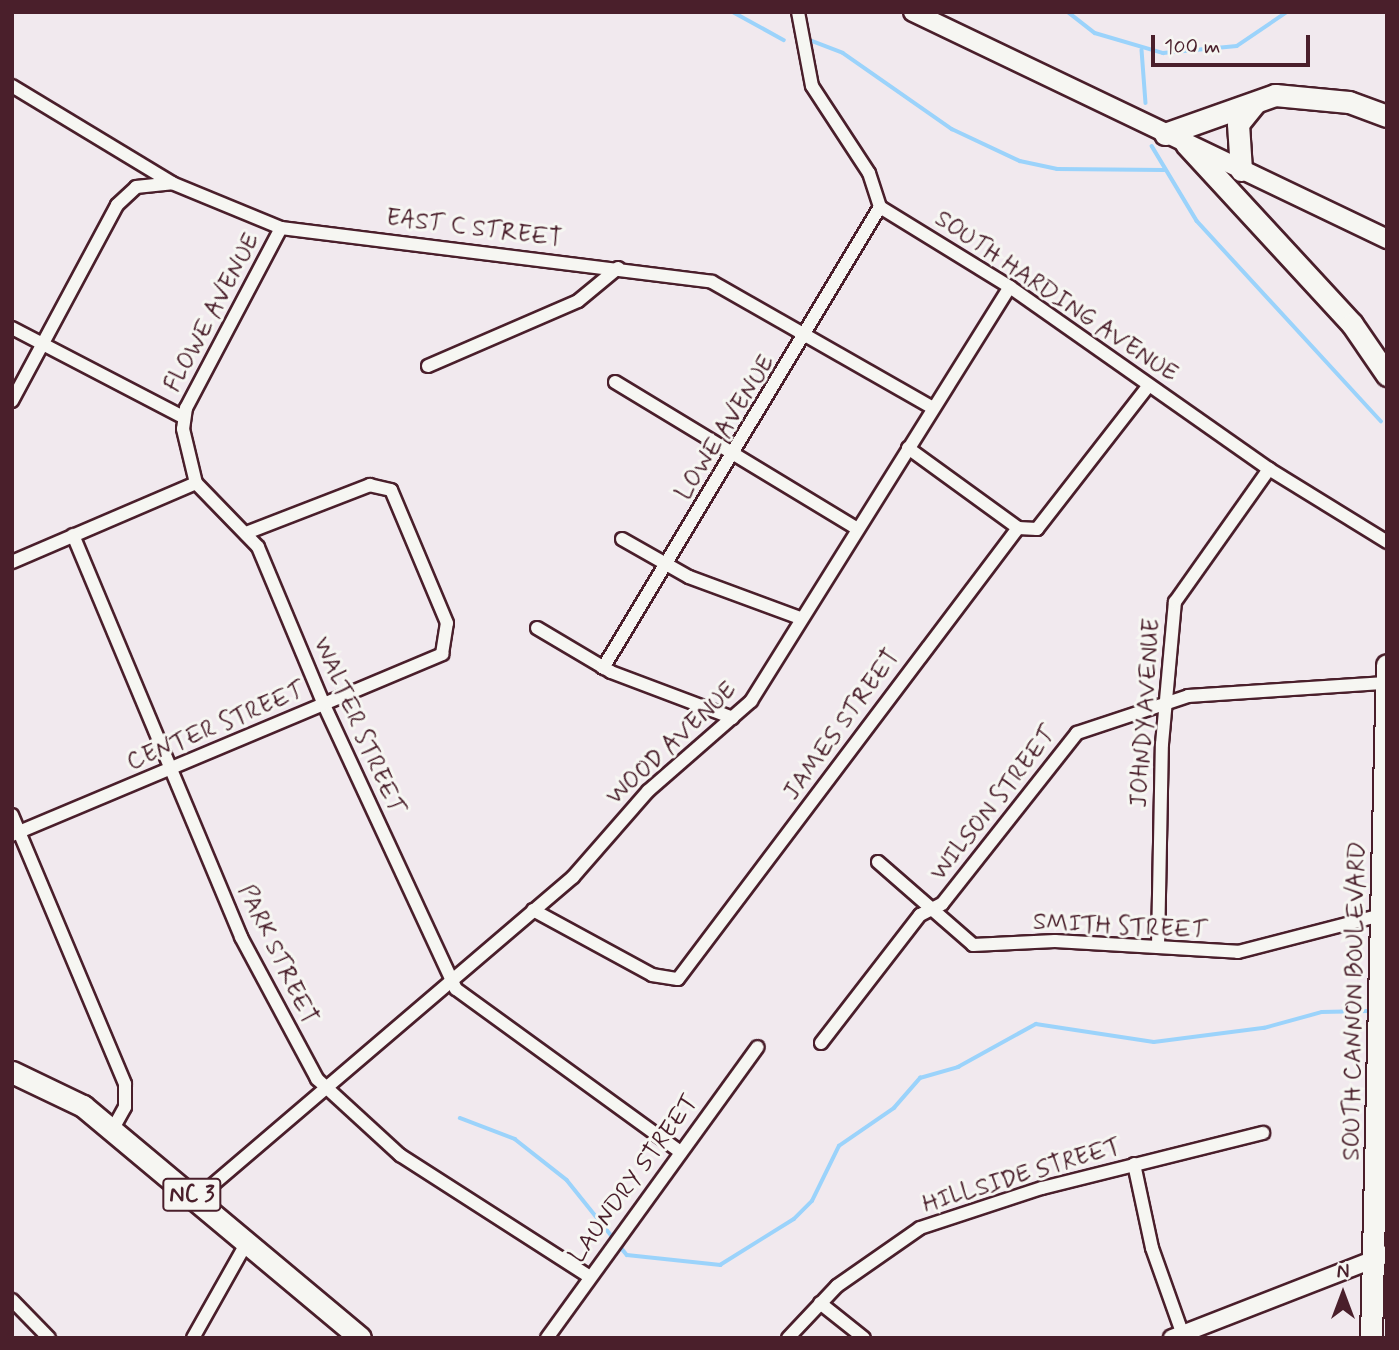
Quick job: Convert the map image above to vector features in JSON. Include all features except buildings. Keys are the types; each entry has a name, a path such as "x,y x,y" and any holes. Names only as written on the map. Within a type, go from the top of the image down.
{"main road":[{"path":"913,12 1379,236"},
{"path":"1165,134 1284,94 1349,102 1387,116"},
{"path":"1349,102 1387,95"},
{"path":"1241,170 1238,124 1256,102"},
{"path":"1186,144 1352,324 1387,375"},
{"name":"SOUTH CANNON BOULEVARD","path":"1371,1338 1381,1256 1387,665"},
{"name":"NC 3","path":"12,1072 68,1096 113,1129 360,1338"}],"street":[{"path":"797,12 812,86 869,173 880,207"},
{"name":"EAST C STREET","path":"12,86 172,183 281,228 618,268 712,282 808,334 933,408"},
{"path":"12,401 117,205 136,187 172,183"},
{"name":"SOUTH HARDING AVENUE","path":"880,207 1010,288 1269,469 1387,542"},
{"name":"LOWE AVENUE","path":"603,668 808,334 880,207"},
{"name":"FLOWE AVENUE","path":"183,418 281,228"},
{"path":"428,366 578,301 618,268"},
{"name":"WOOD AVENUE","path":"196,1199 573,877 648,791 733,718 759,691 856,528 1010,288"},
{"path":"12,328 183,418 195,483 12,562"},
{"path":"615,382 856,528"},
{"path":"908,448 1018,528 1037,529 1049,519 1149,385"},
{"name":"JOHNDY AVENUE","path":"1158,947 1166,702 1175,602 1269,469"},
{"name":"WALTER STREET","path":"195,483 250,532 324,705 452,982 465,998 679,1151"},
{"name":"CENTER STREET","path":"16,833 442,654 448,634 430,572 400,503 381,485 356,489 250,532"},
{"name":"JAMES STREET","path":"533,910 652,975 678,979 1018,528"},
{"name":"PARK STREET","path":"73,535 241,937 324,1090 400,1156 590,1277"},
{"path":"622,539 666,565 800,618"},
{"path":"537,628 603,668 733,718"},
{"name":"WILSON STREET","path":"821,1044 920,915 936,908 1072,738 1166,702 1200,694 1386,682"},
{"path":"12,815 16,833 125,1084 125,1107 113,1129"},
{"name":"SMITH STREET","path":"878,862 936,908 973,944 1158,947 1238,952 1385,914"},
{"name":"LAUNDRY STREET","path":"547,1338 679,1151 758,1047"},
{"name":"HILLSIDE STREET","path":"788,1338 820,1303 876,1254 920,1228 1134,1164 1263,1133"},
{"path":"1134,1164 1152,1248 1181,1336 1381,1256"},
{"path":"193,1338 247,1242"},
{"path":"12,1300 49,1338"},
{"path":"820,1303 864,1338"}],"waterway":[{"path":"733,12 784,40"},
{"path":"1068,12 1095,33 1163,53 1237,46 1287,12"},
{"path":"812,41 843,53 952,129 1020,161 1057,169 1164,170"},
{"path":"1142,50 1146,103"},
{"path":"1152,146 1197,221 1381,421"},
{"path":"460,1118 515,1139 567,1180 627,1255 720,1265 794,1219 812,1201 839,1146 894,1108 920,1078 958,1067 1036,1024 1154,1042 1264,1028 1322,1012 1368,1011"}]}
